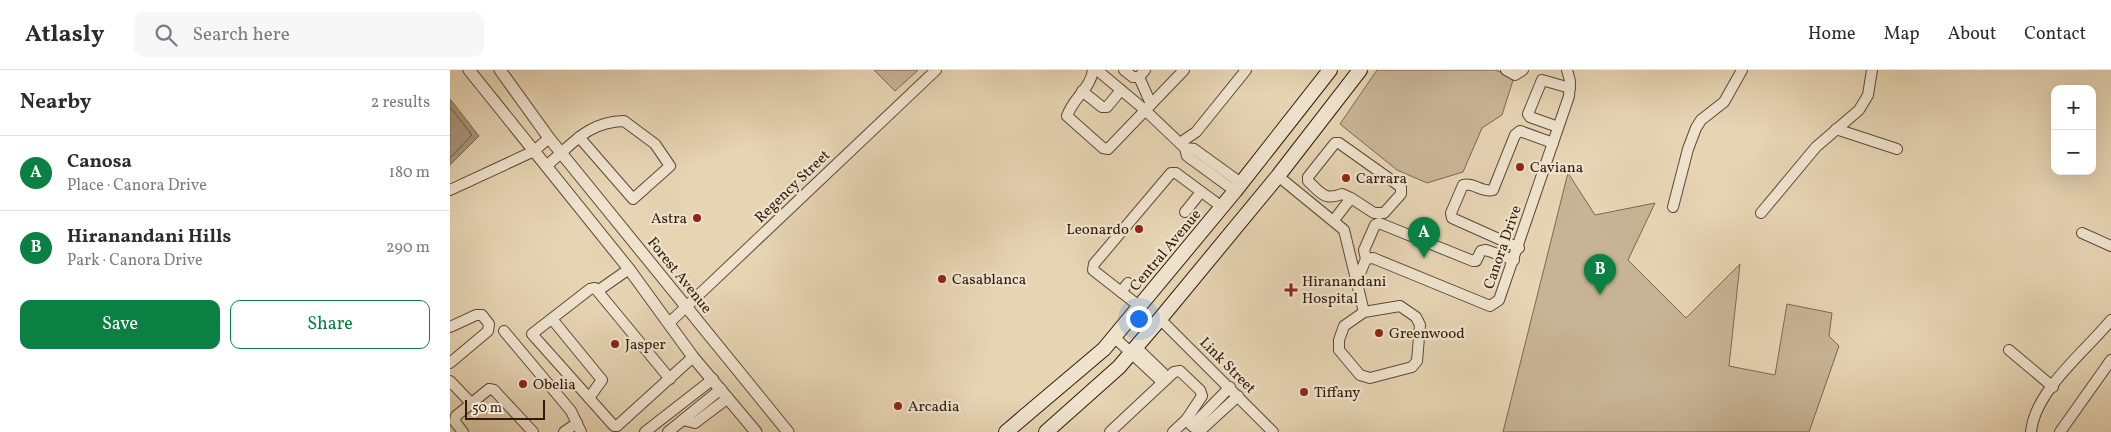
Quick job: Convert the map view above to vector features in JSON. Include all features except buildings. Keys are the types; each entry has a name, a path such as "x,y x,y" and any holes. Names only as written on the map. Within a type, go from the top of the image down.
{"main road":[{"name":"Central Avenue","path":"1006,432 1104,350 1222,207 1330,70"},
{"path":"1046,432 1118,367 1160,319 1278,176 1360,70"}],"street":[{"path":"469,70 629,269 693,357 756,432"},
{"name":"Forest Avenue","path":"500,70 549,138 788,432"},
{"name":"Regency Street","path":"669,323 936,70"},
{"path":"1093,70 1092,79 1070,108 1067,116 1102,148 1108,149 1184,70"},
{"path":"1097,70 1121,90 1148,107 1182,145 1187,156 1238,187"},
{"path":"1124,70 1133,77 1142,73 1148,107"},
{"path":"1182,145 1196,132 1246,70"},
{"path":"1506,70 1515,75 1523,70"},
{"name":"Canora Drive","path":"1366,259 1373,258 1490,306 1499,300 1519,248 1570,88 1567,70"},
{"path":"1673,207 1688,149 1696,128 1701,120 1724,102 1742,70"},
{"path":"1761,213 1816,147 1854,116 1864,104 1871,84 1872,70"},
{"path":"1558,127 1530,117 1528,114 1542,80 1570,88"},
{"path":"1082,92 1102,107 1107,107 1121,90"},
{"path":"546,166 586,130 606,121 624,121 654,144 670,166 633,199 579,137"},
{"path":"1836,129 1897,149"},
{"path":"1519,248 1452,218 1451,213 1463,185 1468,184 1489,191 1492,190 1515,135 1520,130 1553,142"},
{"path":"450,190 534,151 549,138"},
{"path":"1334,143 1339,143 1401,187 1401,194 1384,213 1374,213 1351,198 1342,194 1332,198 1326,197 1308,181 1308,177 1334,143"},
{"path":"1139,306 1093,270 1094,264 1171,173 1176,173 1222,207"},
{"path":"1278,176 1344,230 1364,312"},
{"path":"1185,212 1201,192"},
{"path":"1334,220 1351,198"},
{"path":"600,233 617,221"},
{"path":"1356,282 1366,259 1364,250 1375,225 1379,223 1476,262 1481,251 1486,250 1514,260"},
{"path":"2082,233 2111,246"},
{"path":"599,290 629,269"},
{"path":"1121,292 1128,283"},
{"path":"670,379 596,288 590,289 532,334 614,426 617,426 670,379 693,357"},
{"path":"1400,306 1416,316 1420,325 1417,361 1412,367 1370,378 1360,375 1339,350 1339,340 1344,326 1364,312 1400,306"},
{"path":"450,327 476,315 482,315 489,324 488,331 450,363"},
{"name":"Link Street","path":"1160,319 1273,432"},
{"path":"552,320 602,380 589,398"},
{"path":"2032,432 2032,422 2040,406 2111,320"},
{"path":"504,331 571,411 579,427 564,432"},
{"path":"1114,337 1133,350 1160,375"},
{"path":"2009,350 2053,388"},
{"path":"2060,432 2111,360"},
{"path":"1110,432 1174,372 1180,371 1200,390 1202,396 1189,423"},
{"path":"645,432 713,379"},
{"path":"450,381 471,403"},
{"path":"1173,432 1189,423 1230,387"},
{"path":"463,432 455,422 456,416 489,389 494,390 533,432"},
{"path":"668,432 683,420 695,423 725,393"},
{"path":"1189,423 1201,430 1238,396"}],"shaded area":[{"path":"874,70 918,70 895,91"},
{"path":"1377,70 1495,70 1514,77 1502,115 1482,128 1463,172 1427,183 1397,170 1340,124"},
{"path":"1568,173 1595,215 1655,203 1628,260 1686,318 1740,264 1729,366 1775,375 1787,304 1832,313 1829,336 1839,346 1809,432 1503,432"}],"water":[{"path":"450,99 479,136 450,165"}],"place":[{"name":"Caviana","path":"1520,167"},
{"name":"Carrara","path":"1346,178"},
{"name":"Astra","path":"697,218"},
{"name":"Leonardo","path":"1139,229"},
{"name":"Canosa","path":"1424,258"},
{"name":"Casablanca","path":"942,279"},
{"name":"Hiranandani Hospital","path":"1291,290"},
{"name":"Hiranandani Hills","path":"1600,295"},
{"name":"Greenwood","path":"1379,333"},
{"name":"Jasper","path":"615,344"},
{"name":"Obelia","path":"523,384"},
{"name":"Tiffany","path":"1304,392"},
{"name":"Arcadia","path":"898,406"}]}
